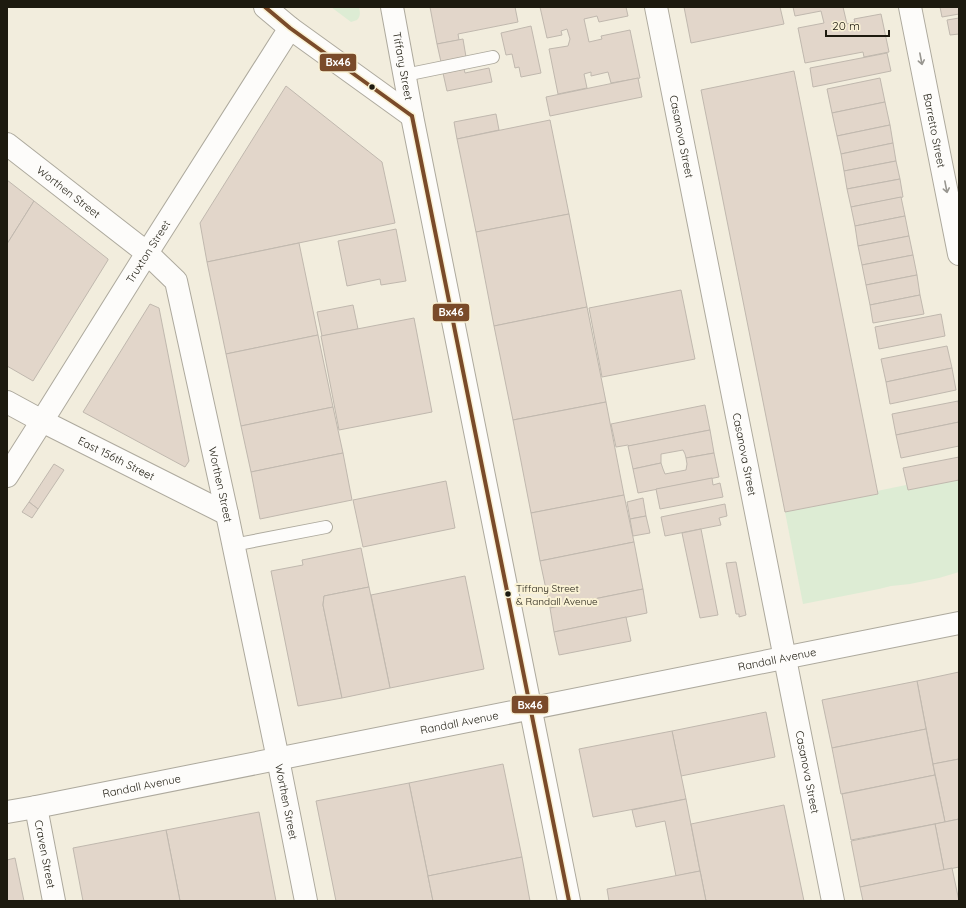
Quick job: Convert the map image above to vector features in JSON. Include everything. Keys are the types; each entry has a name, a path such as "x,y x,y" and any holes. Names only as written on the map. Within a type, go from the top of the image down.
{"street":[{"path":"265,7 290,28 412,116"},
{"name":"Tiffany Street","path":"392,7 412,116 569,901"},
{"name":"Casanova Street","path":"656,7 833,901"},
{"name":"Barretto Street","path":"910,7 959,254"},
{"name":"Truxton Street","path":"7,476 290,28"},
{"name":"Worthen Street","path":"7,144 147,253 176,281 227,514 306,901"},
{"name":"East 156th Street","path":"7,402 227,514"},
{"name":"Randall Avenue","path":"7,812 959,623"},
{"name":"Craven Street","path":"36,807 54,901"}],"lane":[{"path":"404,75 493,57"},
{"path":"233,544 326,527"}],"green space":[{"path":"331,7 359,7 360,15 357,20 351,22"},
{"path":"959,479 959,572 910,584 891,586 803,604 785,512 878,494 877,491 906,485 908,490"}],"building":[{"path":"430,7 515,7 518,22 458,34 459,40 437,44"},
{"path":"540,7 626,7 628,16 599,22 597,16 584,19 589,42 602,39 601,36 630,30 640,78 611,83 608,72 591,76 591,72 584,74 587,88 558,94 549,49 568,46 570,39 567,29 561,31 562,35 547,38"},
{"path":"684,7 780,7 784,24 691,43"},
{"path":"793,7 843,7 847,24 855,22 854,19 881,14 889,52 864,57 863,52 805,63 798,28 824,23 821,11 795,16"},
{"path":"940,7 959,7 959,14 942,17"},
{"path":"959,18 959,34 950,35 947,20"},
{"path":"531,26 541,73 521,77 519,67 515,68 512,54 506,55 501,33"},
{"path":"463,39 466,57 441,62 437,44"},
{"path":"887,53 891,71 813,87 810,68"},
{"path":"489,68 492,82 447,91 443,73 464,69 465,73"},
{"path":"794,71 878,494 785,512 701,90"},
{"path":"638,78 642,97 550,116 546,97"},
{"path":"880,78 885,102 832,113 827,89"},
{"path":"286,86 382,162 395,223 207,262 200,223"},
{"path":"885,102 890,125 837,136 832,113"},
{"path":"496,114 499,130 457,139 454,122"},
{"path":"550,120 569,214 476,232 457,139"},
{"path":"890,125 893,143 841,154 837,136"},
{"path":"893,143 896,161 844,171 841,154"},
{"path":"896,161 900,179 847,189 844,171"},
{"path":"900,179 903,197 851,207 847,189"},
{"path":"7,180 34,201 7,244"},
{"path":"901,197 905,216 855,226 851,207"},
{"path":"34,201 108,260 33,381 7,366 7,244"},
{"path":"569,214 587,307 494,326 476,232"},
{"path":"905,216 909,236 858,246 855,226"},
{"path":"396,229 406,281 381,285 380,279 347,286 338,241"},
{"path":"909,236 913,255 862,265 858,246"},
{"path":"299,243 318,335 226,354 207,262"},
{"path":"913,255 917,275 866,285 862,265"},
{"path":"917,275 920,295 870,305 866,285"},
{"path":"681,290 695,359 602,377 589,308"},
{"path":"920,295 924,314 873,323 870,305"},
{"path":"150,304 159,308 189,461 185,467 83,412"},
{"path":"353,305 358,329 322,336 317,312"},
{"path":"587,307 606,402 513,420 494,326"},
{"path":"941,314 945,336 879,349 875,327"},
{"path":"414,318 432,412 339,430 321,336"},
{"path":"318,335 333,407 241,426 226,354"},
{"path":"947,346 952,368 886,382 881,359"},
{"path":"952,368 956,390 890,404 886,382"},
{"path":"958,401 959,422 896,435 892,414"},
{"path":"606,402 624,495 531,513 513,420"},
{"path":"705,405 710,430 629,446 616,447 611,424"},
{"path":"333,407 343,453 251,472 241,426"},
{"path":"959,422 959,446 901,458 896,435"},
{"path":"710,430 714,453 686,458 683,450 661,454 661,463 633,469 628,446"},
{"path":"343,453 352,500 260,519 251,472"},
{"path":"714,453 719,477 638,493 633,469 661,463 665,474 686,470 686,458"},
{"path":"959,457 959,480 908,490 903,468"},
{"path":"54,464 64,470 38,509 29,502"},
{"path":"712,478 713,485 720,483 723,497 660,509 656,489"},
{"path":"446,481 455,528 363,547 353,500"},
{"path":"624,495 634,542 540,561 531,513"},
{"path":"643,498 646,516 630,519 627,502"},
{"path":"29,502 38,509 32,518 22,512"},
{"path":"725,504 727,516 719,518 721,525 665,536 661,517"},
{"path":"646,516 650,533 633,536 630,519"},
{"path":"701,529 718,615 700,618 682,533"},
{"path":"634,542 643,589 550,608 540,561"},
{"path":"361,548 369,587 324,596 323,605 342,698 298,706 271,571 303,565 302,560"},
{"path":"736,562 746,615 739,617 739,614 736,614 726,563"},
{"path":"465,576 484,669 390,688 371,595"},
{"path":"369,587 390,688 342,698 323,605 324,596"},
{"path":"643,589 647,613 554,632 550,608"},
{"path":"626,617 631,641 559,655 554,632"},
{"path":"959,672 959,759 933,764 917,681"},
{"path":"917,681 926,729 832,748 822,700"},
{"path":"766,712 775,757 681,776 672,731"},
{"path":"926,729 935,775 841,794 832,748"},
{"path":"672,731 686,799 593,817 579,749"},
{"path":"959,759 959,819 945,822 933,764"},
{"path":"503,764 522,857 428,876 409,783"},
{"path":"935,775 945,822 851,840 842,794"},
{"path":"409,783 433,901 336,901 316,801"},
{"path":"686,799 700,871 676,876 665,821 636,827 632,810"},
{"path":"784,805 804,901 706,901 691,824"},
{"path":"259,812 276,901 180,901 166,830"},
{"path":"959,819 959,867 944,870 935,824"},
{"path":"935,824 944,870 860,887 851,841"},
{"path":"166,830 180,901 83,901 73,848"},
{"path":"522,857 530,901 433,901 428,876"},
{"path":"15,858 24,901 7,901 7,860"},
{"path":"952,868 959,901 863,901 860,887"},
{"path":"700,871 706,901 609,901 607,889"}],"transit line":[{"name":"Bx46","path":"265,7 290,28 412,116"},
{"name":"Bx46","path":"412,116 569,901"}],"place":[{"name":"Tiffany Street & Randall Avenue","path":"508,594"}]}
